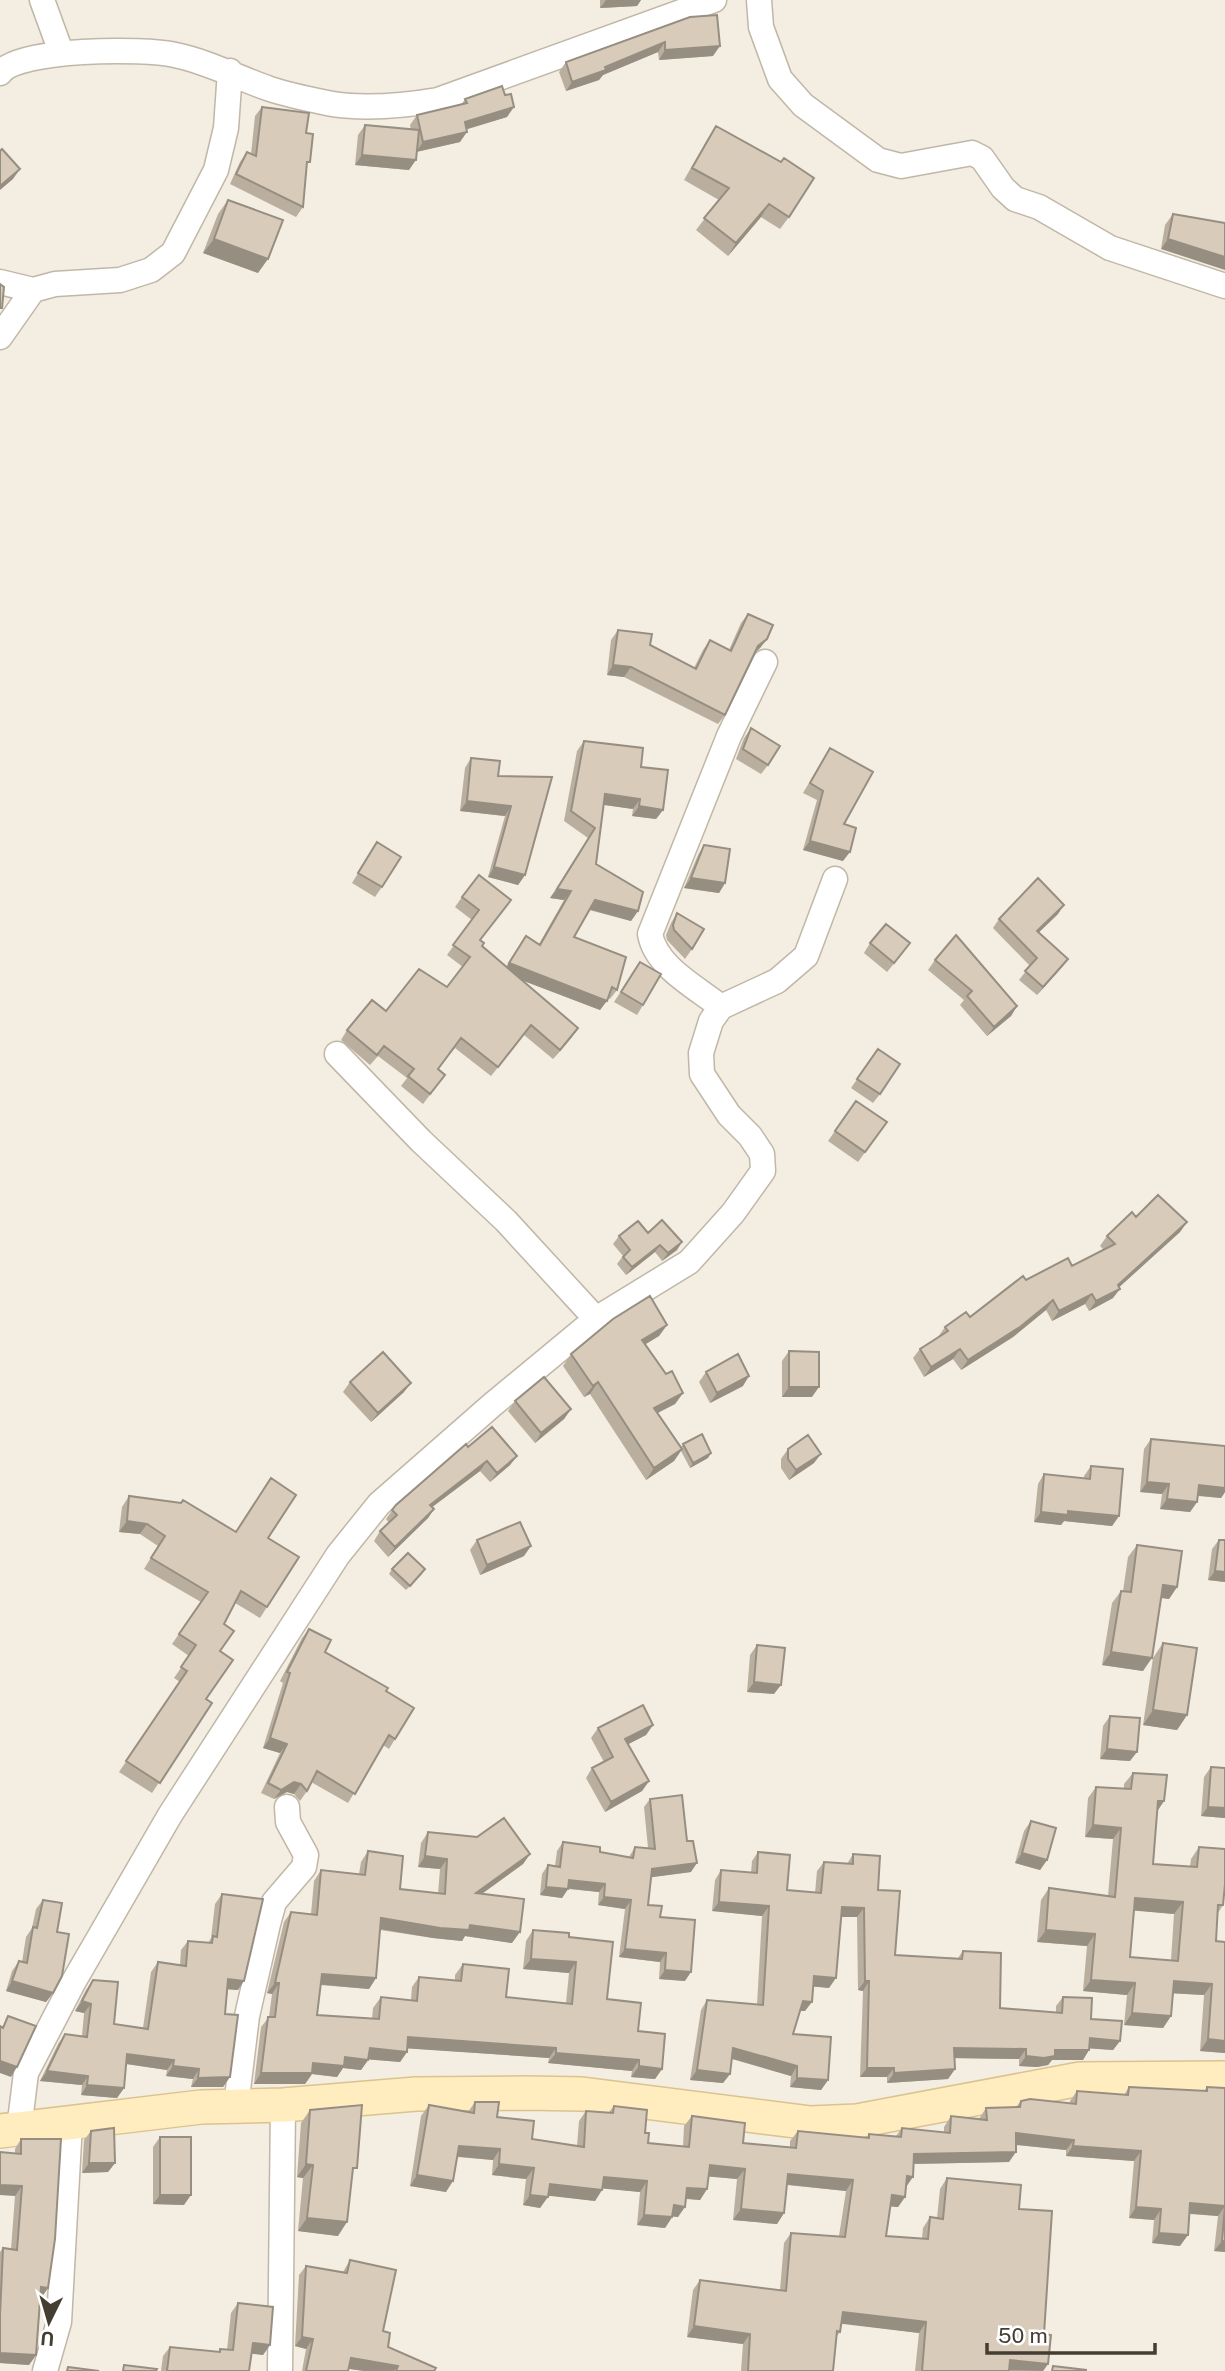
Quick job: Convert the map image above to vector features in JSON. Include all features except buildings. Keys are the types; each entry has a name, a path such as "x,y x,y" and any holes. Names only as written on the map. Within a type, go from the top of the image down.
{"main road":[{"path":"10,2130 236,2106 283,2105 416,2094 582,2094 811,2123 857,2121 1080,2079 1225,2078"}],"street":[{"path":"42,0 61,52"},
{"path":"0,73 6,65 61,52 173,54 230,71 271,89 330,104 399,107 438,100 714,0"},
{"path":"759,0 761,27 780,79 803,105 878,160 901,166 972,153 982,158 1003,188 1015,199 1039,207 1110,248 1225,286"},
{"path":"0,282 33,290 55,284 120,280 151,270 173,253 216,170 226,128 230,71"},
{"path":"0,337 33,290"},
{"path":"720,1007 668,966 652,944 650,934 729,736 765,662"},
{"path":"10,2130 26,2073 74,1981 170,1815 338,1555 379,1504 596,1319 688,1262 733,1213 763,1171 762,1154 750,1136 729,1115 702,1074 701,1053 711,1021 720,1007 777,981 806,956 835,879"},
{"path":"337,1054 411,1131 506,1221 596,1319"},
{"path":"236,2106 247,2015 271,1913 283,1888 304,1867 306,1855 288,1822 287,1807"},
{"path":"280,2371 283,2105"},
{"path":"45,2371 59,2322 70,2123"}]}
